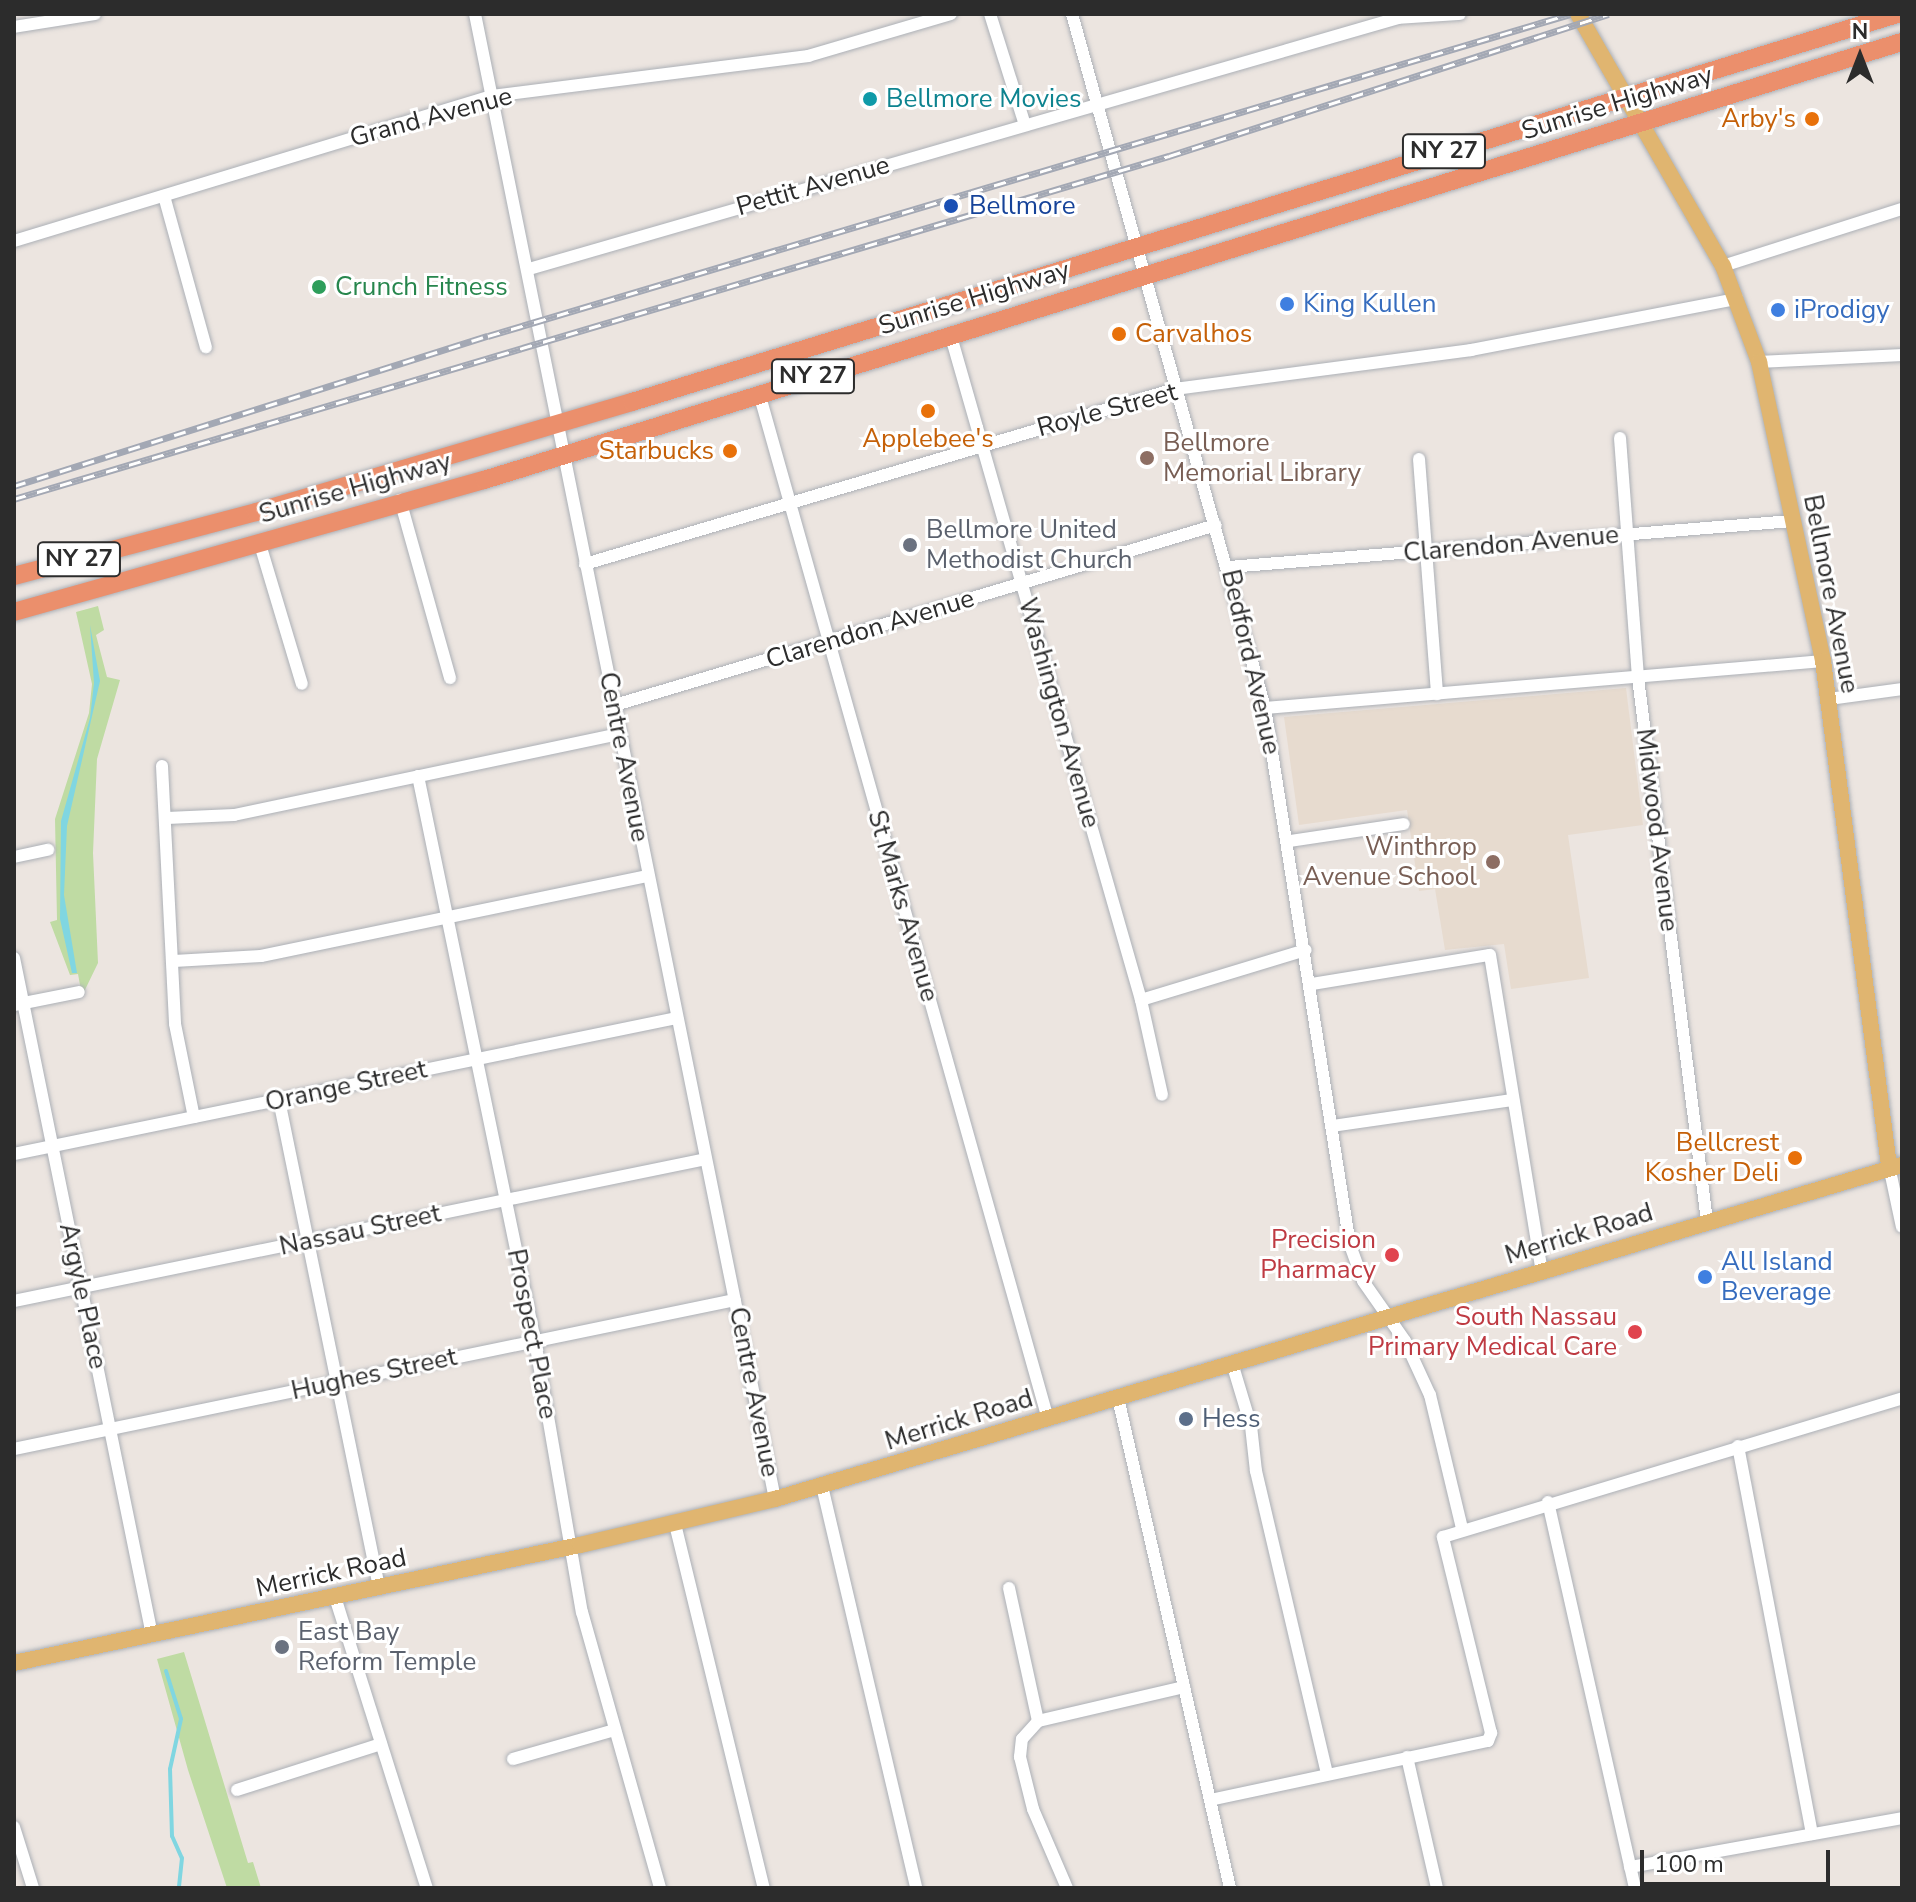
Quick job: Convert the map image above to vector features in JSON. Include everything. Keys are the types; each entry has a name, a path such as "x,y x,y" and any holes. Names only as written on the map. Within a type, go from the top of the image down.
{"highway":[{"name":"Sunrise Highway","path":"14,576 256,512 557,424 1897,14"},
{"name":"Sunrise Highway","path":"14,612 561,454 1902,42"}],"main road":[{"name":"Bellmore Avenue","path":"1578,14 1643,121 1723,266 1759,362 1823,661 1896,1166"},
{"name":"Merrick Road","path":"14,1663 573,1547 775,1499 1896,1166"}],"street":[{"path":"14,27 95,14"},
{"name":"Centre Avenue","path":"475,14 529,269 561,454 615,705 775,1499"},
{"name":"Grand Avenue","path":"14,241 492,96 808,56 951,14"},
{"path":"990,14 1025,125"},
{"name":"Bedford Avenue","path":"1072,14 1175,389 1229,567 1265,708 1290,841 1350,1245 1363,1281 1405,1341 1430,1395 1462,1528"},
{"name":"Pettit Avenue","path":"529,269 1398,18 1460,14"},
{"path":"164,196 206,347"},
{"path":"1723,266 1902,209"},
{"name":"Royle Street","path":"585,564 1175,389 1471,350 1737,299"},
{"name":"Washington Avenue","path":"950,333 1141,1000 1162,1095"},
{"path":"1759,362 1902,355"},
{"name":"St Marks Avenue","path":"759,393 1048,1419"},
{"name":"Midwood Avenue","path":"1620,438 1638,678 1707,1221"},
{"path":"1419,459 1437,694"},
{"path":"400,500 450,678"},
{"name":"Clarendon Avenue","path":"1229,567 1792,521"},
{"name":"Clarendon Avenue","path":"615,705 1216,525"},
{"path":"259,541 302,684"},
{"path":"1265,708 1823,661"},
{"path":"1829,699 1902,689"},
{"path":"167,818 234,815 620,734"},
{"path":"162,766 175,1024 194,1117"},
{"name":"Prospect Place","path":"418,776 535,1341 582,1612 660,1888"},
{"path":"1290,841 1404,824"},
{"path":"14,857 48,850"},
{"path":"174,961 261,956 648,876"},
{"path":"1141,1000 1306,950"},
{"path":"1312,984 1490,955 1542,1271"},
{"name":"Argyle Place","path":"14,958 19,1004 82,1286 152,1635"},
{"path":"19,1004 79,992"},
{"name":"Orange Street","path":"14,1154 677,1018"},
{"path":"279,1100 379,1587"},
{"path":"1332,1126 1513,1100"},
{"name":"Nassau Street","path":"14,1301 706,1159"},
{"name":"Bellmore Avenue","path":"1896,1166 1902,1227"},
{"name":"Hughes Street","path":"14,1449 735,1300"},
{"path":"1232,1363 1251,1426 1256,1471 1327,1773"},
{"path":"1118,1398 1230,1888"},
{"path":"1210,1800 1488,1741 1491,1733 1443,1537 1462,1528 1902,1398"},
{"path":"1738,1446 1812,1834"},
{"name":"Centre Avenue","path":"822,1486 916,1888"},
{"path":"1548,1502 1635,1888"},
{"path":"675,1524 764,1888"},
{"path":"1009,1588 1038,1721"},
{"path":"335,1597 427,1888"},
{"path":"1067,1888 1033,1809 1020,1757 1022,1739 1038,1721 1184,1687"},
{"path":"513,1759 615,1730"},
{"path":"237,1790 381,1744"},
{"path":"1407,1757 1437,1888"},
{"path":"1630,1867 1902,1818"},
{"path":"14,1827 19,1860 33,1888"}],"shaded area":[{"name":"Winthrop Avenue School","path":"1626,688 1643,825 1568,835 1589,978 1511,989 1504,944 1445,950 1435,889 1419,891 1407,810 1299,825 1284,717"}],"green space":[{"path":"98,606 104,630 96,635 107,677 120,680 97,759 93,853 98,963 82,996 78,974 70,975 50,922 57,920 55,819 89,713 92,684 76,612"},
{"path":"184,1652 248,1863 253,1862 261,1888 227,1888 188,1770 157,1659"}],"water":[{"path":"90,625 100,681 67,826 64,895 77,973 72,973 60,919 61,821 90,718 94,683"}],"waterway":[{"path":"166,1671 181,1719 170,1769 172,1836 182,1858 179,1888"}],"railway":[{"path":"14,486 488,336 1570,14"},
{"path":"14,499 1169,156 1609,14"}],"place":[{"name":"Bellmore Movies","path":"870,99"},
{"name":"Arby's","path":"1812,119"},
{"name":"Bellmore","path":"951,206"},
{"name":"Crunch Fitness","path":"319,287"},
{"name":"King Kullen","path":"1287,304"},
{"name":"iProdigy","path":"1778,310"},
{"name":"Carvalhos","path":"1119,334"},
{"name":"Applebee's","path":"928,411"},
{"name":"Starbucks","path":"730,451"},
{"name":"Bellmore Memorial Library","path":"1147,458"},
{"name":"Bellmore United Methodist Church","path":"910,545"},
{"name":"Winthrop Avenue School","path":"1493,862"},
{"name":"Bellcrest Kosher Deli","path":"1795,1158"},
{"name":"Precision Pharmacy","path":"1392,1255"},
{"name":"All Island Beverage","path":"1705,1277"},
{"name":"South Nassau Primary Medical Care","path":"1635,1332"},
{"name":"Hess","path":"1186,1419"},
{"name":"East Bay Reform Temple","path":"282,1647"}]}
